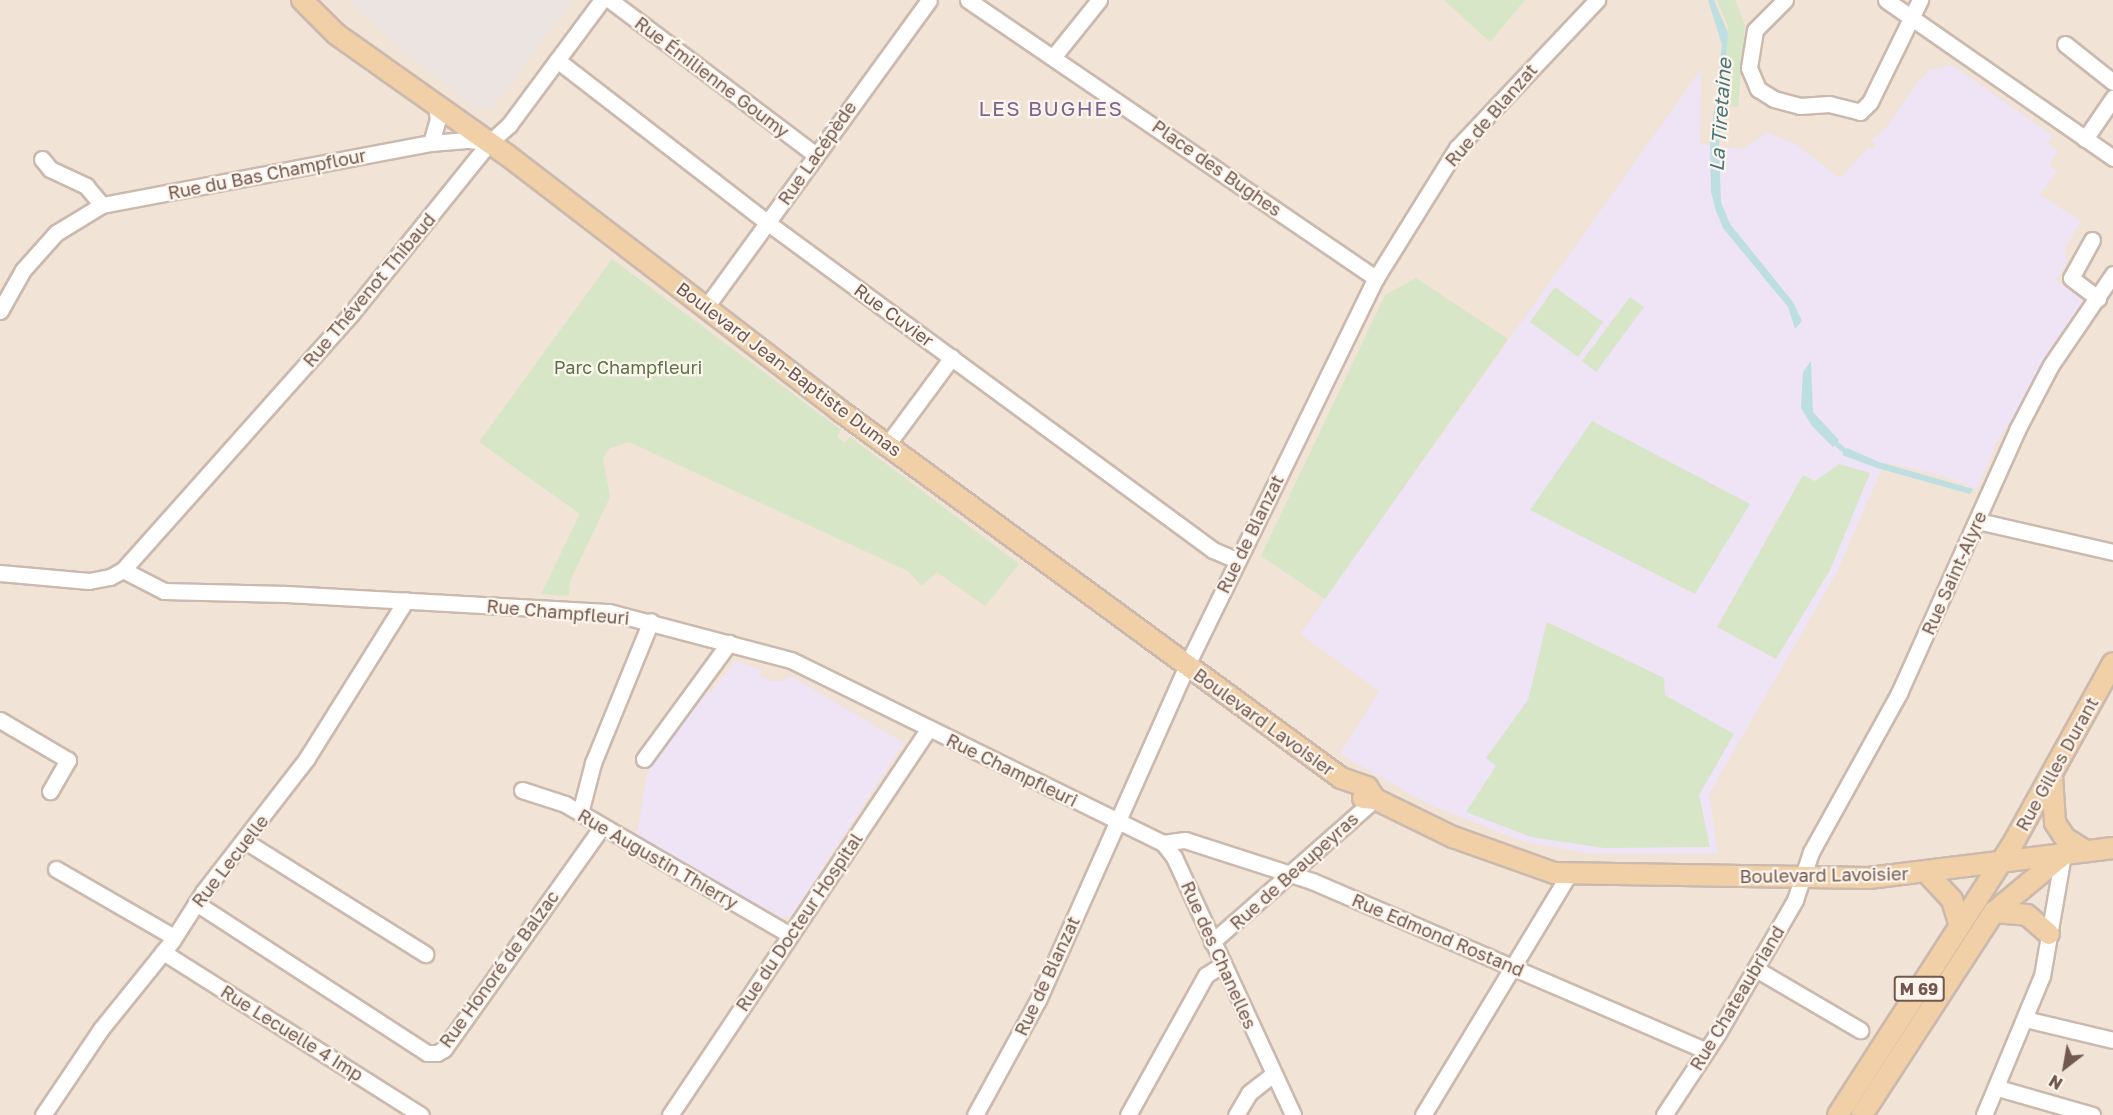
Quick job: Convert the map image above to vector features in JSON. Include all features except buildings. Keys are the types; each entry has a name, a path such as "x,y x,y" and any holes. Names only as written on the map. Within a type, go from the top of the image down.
{"main road":[{"path":"285,0 320,21"},
{"name":"Boulevard Jean-Baptiste Dumas","path":"302,0 320,21 489,143 887,445 1187,665"},
{"name":"Boulevard Jean-Baptiste Dumas","path":"319,0 393,72"},
{"name":"Rue Gilles Durant","path":"2000,863 2052,776 2113,663"},
{"name":"Boulevard Lavoisier","path":"1187,665 1341,778 1367,787 1374,799 1453,837 1537,864 1554,873 1625,876 1869,878 1927,873 2113,848"},
{"path":"2052,776 2055,823 2065,838 2086,851"},
{"name":"M 69","path":"1862,1115 1994,912 2063,855"},
{"name":"M 69","path":"1838,1115 2000,863"},
{"path":"1927,873 1952,900 1960,926"},
{"path":"1994,912 2027,915 2049,934"}],"street":[{"name":"Rue Thévenot Thibaud","path":"123,570 351,314 489,143 508,125 602,0"},
{"name":"Rue Émilienne Goumy","path":"610,0 814,154"},
{"name":"Rue Lacépède","path":"706,306 768,223 814,154 929,0"},
{"name":"Place des Bughes","path":"968,0 1054,56 1376,278"},
{"path":"1054,56 1098,0"},
{"name":"Rue de Blanzat","path":"975,1115 1038,1000 1187,665 1376,278 1457,148 1597,0"},
{"path":"1785,0 1755,30 1749,53 1752,78 1758,88 1774,99 1800,106 1829,104 1860,112 1870,102 1920,0"},
{"path":"1886,0 2113,158"},
{"path":"2065,44 2113,81"},
{"name":"Rue Cuvier","path":"557,60 768,223 1222,557 1237,560"},
{"path":"2085,139 2113,98"},
{"path":"431,143 438,119 436,106"},
{"name":"Rue du Bas Champflour","path":"0,311 23,270 56,233 102,205 431,143 469,140 489,143"},
{"path":"42,159 50,169 86,186 102,205"},
{"path":"2092,240 2071,278 2098,298"},
{"name":"Rue Saint-Alyre","path":"1803,877 1811,852 1848,781 1899,693 2017,430 2051,365 2113,274"},
{"path":"887,445 952,357"},
{"path":"1978,521 2113,552"},
{"path":"0,573 88,581 110,577 123,570"},
{"name":"Rue Champfleuri","path":"123,570 164,591 406,600 609,612 651,621 791,660 1118,821"},
{"name":"Rue Lecuelle","path":"44,1115 101,1029 163,952 196,903 245,841 326,730 406,600"},
{"path":"580,813 593,763 651,621"},
{"path":"644,759 729,643"},
{"path":"0,720 68,760 50,790"},
{"name":"Rue du Docteur Hospital","path":"670,1115 928,729"},
{"name":"Rue Augustin Thierry","path":"522,790 580,813 601,828 790,935"},
{"name":"Rue de Beaupeyras","path":"1212,942 1374,799"},
{"path":"1118,821 1163,843"},
{"name":"Rue Honoré de Balzac","path":"196,903 427,1053 437,1053 444,1049 601,828"},
{"name":"Rue Edmond Rostand","path":"1163,843 1185,840 1291,873 1707,1051"},
{"path":"245,841 425,954"},
{"name":"Rue des Chanelles","path":"1163,843 1174,857 1272,1075 1293,1115"},
{"path":"1984,1115 1998,1088 2042,976 2063,855"},
{"path":"56,869 174,937"},
{"path":"1424,1115 1570,872"},
{"name":"Rue Chateaubriand","path":"1664,1115 1707,1051 1756,969 1795,900 1803,877"},
{"name":"Rue Lecuelle 4 Imp","path":"163,952 421,1115"},
{"path":"1128,1115 1206,975 1222,964"},
{"path":"1756,969 1860,1030"},
{"path":"2025,1019 2113,1040"},
{"path":"1236,1115 1249,1093 1272,1075"},
{"path":"1998,1088 2092,1115"}],"shaded area":[{"path":"0,0 2113,0 2113,1115 0,1115"},
{"path":"349,0 573,0 492,109 478,110 407,55"},
{"path":"1952,65 2053,136 2048,143 2058,151 2049,166 2057,171 2040,195 2081,221 2064,250 2068,260 2056,281 2088,299 1997,442 1977,489 1940,475 1885,462 1836,574 1709,794 1718,854 1594,854 1524,842 1428,804 1340,754 1379,691 1300,634 1701,69 1700,144 1744,149 1766,132 1797,145 1840,178 1869,147 1872,150 1876,146 1872,140 1887,127 1917,83 1930,70"},
{"path":"735,661 762,670 759,676 771,681 782,681 791,676 904,743 791,916 779,918 636,841 647,773 704,692 709,695"}],"green space":[{"path":"1444,0 1525,0 1490,42"},
{"path":"1717,0 1735,0 1745,25 1738,107 1723,105 1728,26"},
{"name":"Parc Champfleuri","path":"612,259 841,430 837,437 845,443 850,437 1019,564 985,606 937,572 922,586 908,571 629,442 610,448 603,458 610,497 570,581 569,596 541,594 580,514 479,442"},
{"path":"1416,278 1508,339 1325,599 1261,556 1385,295"},
{"path":"1555,287 1603,322 1578,357 1530,322"},
{"path":"1630,297 1644,307 1596,372 1582,361"},
{"path":"1592,421 1750,504 1695,594 1530,510"},
{"path":"1839,464 1870,473 1830,570 1776,659 1717,627 1803,475 1815,481"},
{"path":"1547,622 1664,678 1665,695 1734,734 1699,795 1710,847 1604,848 1531,837 1466,812 1496,766 1486,758 1528,700"}],"water":[{"path":"1708,0 1714,0 1728,33 1719,146 1721,202 1730,224 1793,302 1802,321 1795,329 1788,307 1723,228 1716,211 1711,192 1710,144 1722,45"},
{"path":"1811,361 1813,412 1839,440 1833,447 1812,426 1801,408 1803,372"},
{"path":"1847,448 1879,462 1973,489 1970,494 1877,468 1842,455"}],"waterway":[{"name":"La Tiretaine","path":"1832,440 1849,454"}],"district":[{"name":"LES BUGHES","path":"1051,108"}]}
